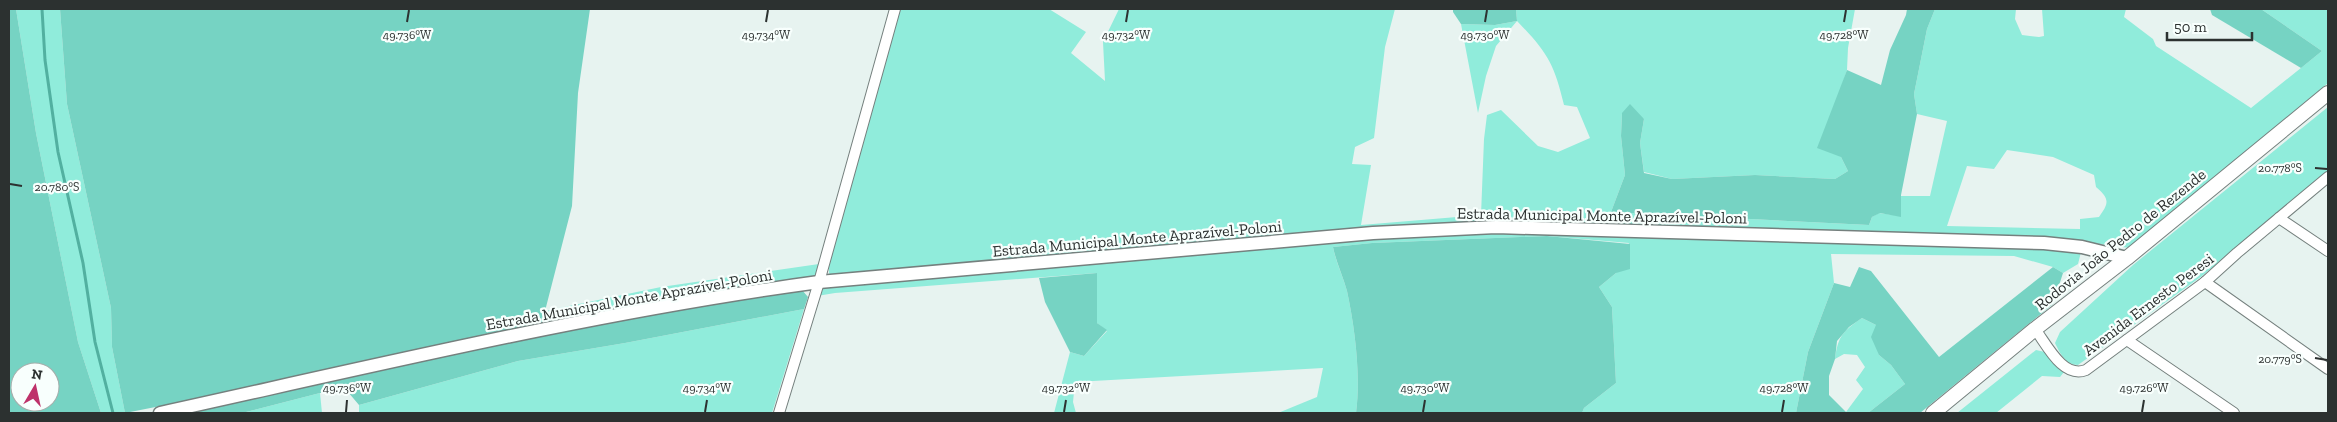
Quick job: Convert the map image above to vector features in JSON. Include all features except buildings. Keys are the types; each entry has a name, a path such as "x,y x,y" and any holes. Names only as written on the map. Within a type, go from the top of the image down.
{"main road":[{"name":"Rodovia João Pedro de Rezende","path":"1933,413 2035,329 2127,258 2328,93"}],"street":[{"path":"779,413 895,9"},
{"name":"Avenida Ernesto Peresi","path":"2035,329 2066,369 2073,372 2086,370 2205,282 2328,177"},
{"path":"2279,218 2328,251"},
{"name":"Estrada Municipal Monte Aprazível-Poloni","path":"160,413 460,347 672,304 818,282 1374,234 1496,227 2044,243 2082,247 2127,258"},
{"path":"2205,282 2328,369"},
{"path":"2127,340 2234,413"}],"green space":[{"path":"9,9 16,9 36,133 78,342 101,413 9,413"},
{"path":"16,9 60,9 67,104 111,308 112,347 125,413 101,413 78,342 36,133"},
{"path":"60,9 590,9 578,93 572,206 543,325 288,381 125,413 112,347 111,308 67,104"},
{"path":"900,9 1049,9 1086,32 1071,53 1105,81 1103,42 1119,9 1395,9 1385,47 1374,138 1355,147 1352,164 1371,165 1361,225 1481,215 1484,139 1487,115 1501,110 1538,146 1558,152 1590,138 1577,107 1564,105 1553,68 1536,41 1517,21 1516,9 1855,9 1848,48 1847,70 1836,103 1841,157 1848,171 1835,179 1755,175 1672,179 1644,172 1640,143 1644,119 1622,113 1621,136 1625,175 1611,212 1869,225 1872,217 1879,213 1901,216 1901,196 1930,196 1947,121 1917,114 1914,94 1927,29 1935,9 2016,9 2015,19 2022,35 2039,37 2044,36 2042,9 2126,9 2124,17 2153,39 2156,46 2251,108 2322,51 2261,9 2328,9 2328,83 2130,248 2084,242 1495,223 831,276 829,273 829,263","holes":["2007,150 2053,157 2094,175 2096,187 2107,201 2099,217 2080,219 2080,229 1947,226 1967,166 1994,169"]},
{"path":"1453,9 1516,9 1517,21 1495,25 1461,24"},
{"path":"1907,9 1935,9 1927,29 1914,94 1917,114 1901,195 1901,217 1880,213 1872,217 1869,225 1611,212 1625,175 1621,136 1622,113 1630,104 1644,119 1640,143 1644,173 1672,179 1755,175 1835,179 1848,171 1841,157 1817,148 1847,70 1881,85 1890,50"},
{"path":"2210,9 2261,9 2322,51 2301,68 2212,15"},
{"path":"1517,21 1496,46 1486,76 1478,113 1461,24 1495,25"},
{"path":"2328,107 2328,171 2202,276 2078,365 2066,361 2055,343 2060,332 2133,265"},
{"path":"1497,230 2043,246 2081,252 2078,264 2063,273 2053,267 2014,256 1831,254 1834,283 1808,352 1796,413 1582,413 1584,408 1616,383 1612,307 1599,287 1616,273 1629,243 1547,236 1372,243 1333,247 1347,291 1355,336 1358,384 1356,413 1278,413 1317,397 1323,368 1075,382 1073,402 1076,413 1054,413 1070,352 1084,356 1107,331 1097,323 1097,273 835,293 817,296 821,287 1374,236"},
{"path":"1547,236 1630,244 1630,269 1616,273 1599,287 1612,307 1616,383 1584,408 1582,413 1356,413 1358,384 1355,336 1347,291 1333,247 1372,243"},
{"path":"819,264 817,277 543,325 545,311 661,287"},
{"path":"1859,267 1871,271 1939,357 2053,267 2063,273 2053,304 1920,413 1868,413 1905,384 1891,365 1879,355 1871,337 1876,325 1862,318 1849,327 1837,341 1835,359 1829,376 1829,395 1847,413 1796,413 1808,352 1834,283 1850,287"},
{"path":"1097,273 1097,323 1107,330 1084,356 1070,352 1045,302 1039,278"},
{"path":"802,290 808,297 804,309 518,361 359,405 348,392 320,393 242,413 175,413 461,351 671,310"},
{"path":"804,309 772,413 359,413 359,405 518,361"},
{"path":"1862,318 1876,325 1879,355 1891,365 1905,384 1868,413 1847,413 1863,389 1856,380 1865,367 1857,355 1844,354 1835,359 1840,339 1850,327"},
{"path":"2036,350 2045,352 2064,372 2060,377 2042,376 1996,413 1957,413"},
{"path":"320,393 322,413 242,413"}],"waterway":[{"path":"42,9 45,60 58,152 83,263 95,342 113,413"}]}
